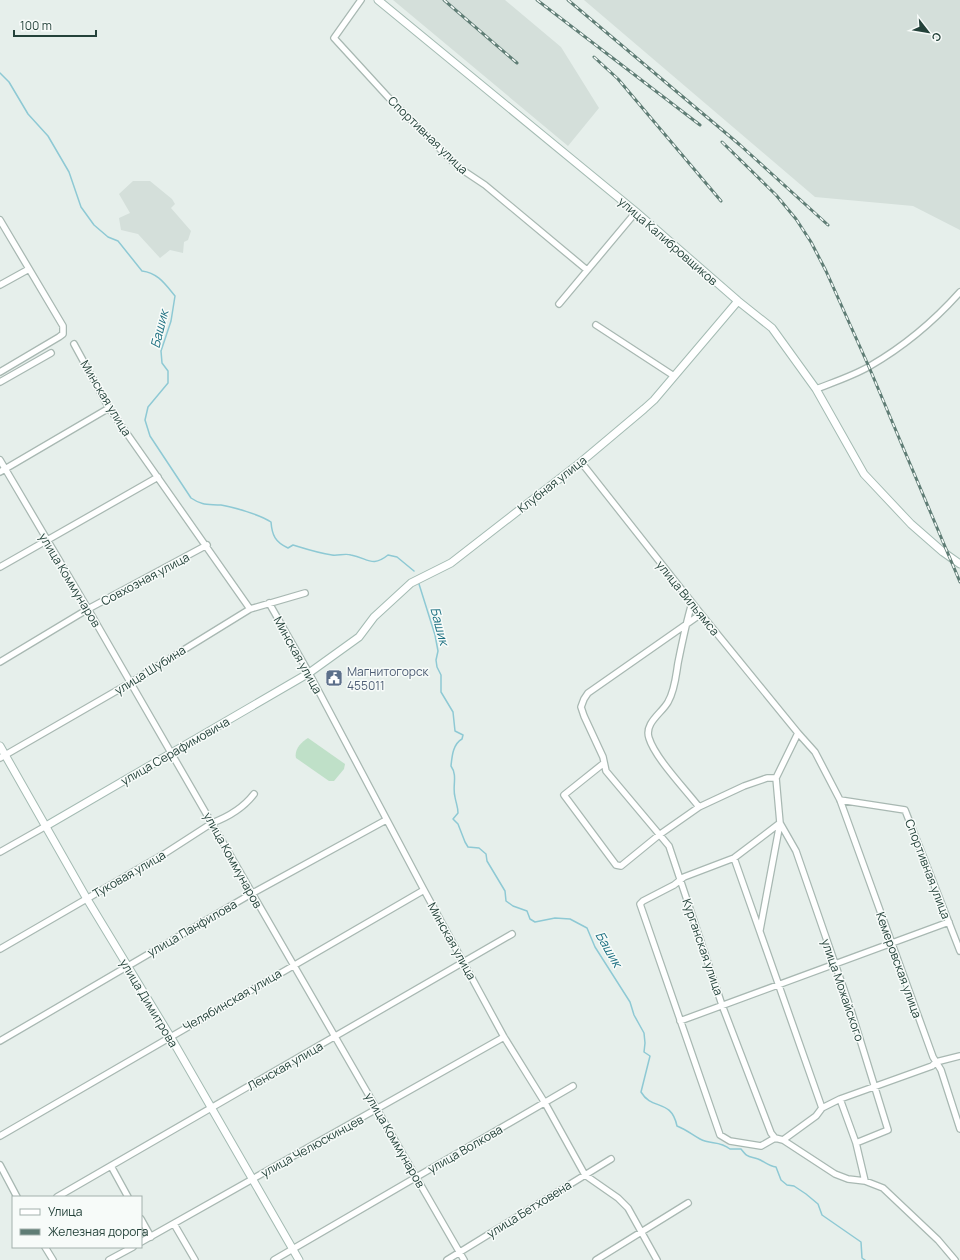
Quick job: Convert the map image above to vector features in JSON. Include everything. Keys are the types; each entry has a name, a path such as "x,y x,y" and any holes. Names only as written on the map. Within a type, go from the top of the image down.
{"street":[{"name":"Спортивная улица","path":"362,0 334,38 388,97 458,167 485,185 587,270"},
{"name":"улица Калибровщиков","path":"378,0 636,212 738,301 772,328 816,389 864,474 911,524 943,552 960,564"},
{"path":"559,304 636,212"},
{"path":"0,220 63,326 63,334 0,372"},
{"path":"0,285 29,269"},
{"path":"816,389 869,367 889,354 938,314 960,292"},
{"name":"Клубная улица","path":"348,646 359,637 374,617 411,583 451,563 581,462 654,400 738,301"},
{"path":"596,325 674,376"},
{"name":"Минская улица","path":"74,344 109,408 250,608"},
{"path":"0,382 51,353"},
{"path":"32,354 36,361"},
{"path":"3,471 109,408"},
{"name":"улица Коммунаров","path":"0,460 3,471 88,609 464,1260"},
{"name":"улица Вильямса","path":"581,462 700,614 815,752 840,800"},
{"path":"0,567 158,477"},
{"name":"Совхозная улица","path":"0,662 88,609 207,545"},
{"name":"улица Шубина","path":"3,757 130,684 250,608 305,593"},
{"name":"Минская улица","path":"269,603 309,673 386,820 504,1037 545,1103 585,1175 618,1198 628,1208 657,1260"},
{"path":"692,603 671,696 661,712 650,724 648,731 649,738 655,750 699,807"},
{"name":"Курганская улица","path":"700,614 588,693 581,707 603,757 606,770 668,846 722,1005 771,1133 775,1138"},
{"name":"улица Серафимовича","path":"0,852 309,673 348,646"},
{"path":"760,930 780,823 776,778 798,733"},
{"name":"улица Димитрова","path":"0,746 3,757 46,826 87,899 170,1036 251,1180 299,1260"},
{"path":"604,763 564,795 616,865 621,866 659,835 699,807 744,786 767,778 776,778"},
{"name":"Туковая улица","path":"0,949 182,843 212,823 221,820 247,803 254,794"},
{"name":"Спортивная улица","path":"840,800 905,810 960,951"},
{"name":"Кемеровская улица","path":"840,800 933,1057 942,1070 960,1129"},
{"name":"улица Панфилова","path":"0,1041 252,894 386,820"},
{"path":"780,823 734,858 684,877 640,904 720,1135 730,1142 761,1146 775,1138 783,1140 835,1174 848,1179 865,1180 883,1188 938,1240 955,1260"},
{"name":"улица Можайского","path":"780,823 796,851 850,1007 888,1130 856,1143"},
{"path":"734,858 822,1108"},
{"name":"Челябинская улица","path":"0,1136 424,890"},
{"path":"680,1021 834,963 891,944 949,922"},
{"name":"Ленская улица","path":"59,1196 512,934"},
{"name":"улица Челюскинцев","path":"142,1242 504,1037"},
{"path":"783,1140 816,1116 822,1108 840,1099 932,1066 936,1062 960,1056"},
{"name":"улица Волкова","path":"274,1260 573,1086"},
{"path":"840,1099 856,1143 865,1180"},
{"name":"улица Бетховена","path":"447,1260 611,1159"},
{"path":"0,1165 16,1196"},
{"path":"111,1166 127,1196"},
{"path":"596,1260 688,1203"},
{"path":"142,1221 151,1237"},
{"path":"174,1224 195,1260"},
{"path":"46,1248 53,1260"},
{"path":"110,1260 130,1248"}],"shaded area":[{"path":"393,0 505,0 561,47 599,108 568,146"},
{"path":"584,0 960,0 960,230 913,206 815,197"},
{"path":"133,181 150,181 172,199 175,204 171,208 191,231 188,240 184,242 183,253 170,250 160,258 138,234 121,230 119,218 130,213 119,194"}],"green space":[{"path":"308,738 345,764 344,769 334,781 329,781 296,758 296,752 299,746"}],"waterway":[{"name":"Башик","path":"0,73 9,82 28,114 48,136 69,172 81,207 94,225 108,237 118,241 142,271 148,272 157,277 175,296 171,321 161,351 162,363 168,371 168,383 148,407 145,420 150,436 191,498 202,503 221,505 254,514 266,519 271,522 272,531 277,541 288,548 293,545 312,551 334,555 349,554 374,562 383,559 388,555 397,557 414,571"},
{"name":"Башик","path":"419,584 435,635 438,651 436,660 437,667 441,675 441,692 453,712 455,731 463,735 462,739 455,747 451,762 455,777 454,793 458,813 453,819 458,824 468,847 479,848 486,854 487,861 505,891 506,901 513,906 527,911 530,919 535,922 555,918 570,919 587,928 595,947 630,1002 634,1015 644,1033 644,1052 650,1056 641,1092 645,1098 666,1108 674,1117 677,1126 700,1139 708,1142 719,1143 730,1149 741,1149 748,1156 776,1167 781,1180 787,1185 794,1186 806,1194 818,1204 822,1215 861,1242 862,1258 865,1260"}],"railway":[{"path":"444,0 517,63"},
{"path":"537,0 700,125"},
{"path":"568,0 740,145 828,225"},
{"path":"594,57 618,79 721,201"},
{"path":"722,142 776,195 796,219 811,242 826,271 869,367 960,582"}],"place":[{"name":"Магнитогорск 455011","path":"334,678"}]}
